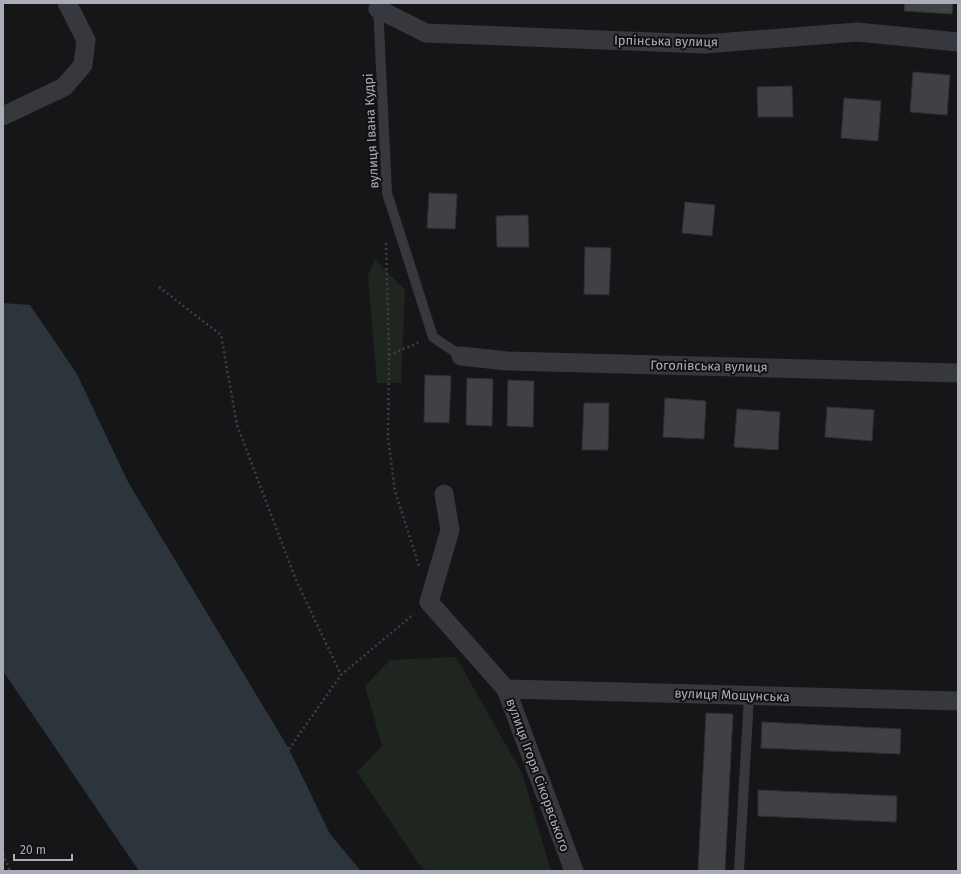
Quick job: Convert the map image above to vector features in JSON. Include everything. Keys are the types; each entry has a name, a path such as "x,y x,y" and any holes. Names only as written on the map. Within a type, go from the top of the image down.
{"street":[{"path":"3,116 64,87 83,65 86,40 67,3"},
{"name":"Ірпінська вулиця","path":"378,6 426,33 704,44 857,32 958,42"},
{"name":"Гоголівська вулиця","path":"461,356 507,361 958,373"},
{"path":"429,602 450,530 444,494"},
{"name":"вулиця Ігоря Сікорвського","path":"429,602 506,689 574,871"},
{"name":"вулиця Мощунська","path":"506,689 958,702"}],"lane":[{"name":"вулиця Івана Кудрі","path":"378,6 387,193 433,337"},
{"path":"433,337 461,356"},
{"path":"739,871 749,696"}],"path":[{"path":"386,238 389,355 388,438 395,491 419,567"},
{"path":"159,287 221,335 237,426 296,580 341,675"},
{"path":"389,355 433,337"},
{"path":"289,749 341,675 429,602"},
{"path":"3,854 10,871"}],"shaded area":[{"path":"375,259 405,290 401,383 377,383 368,275"},
{"path":"3,303 30,305 77,374 128,482 289,749 330,834 361,871 139,871 3,671"},
{"path":"456,657 522,773 551,871 427,871 419,864 357,772 382,746 365,686 390,660"}],"building":[{"path":"905,3 953,3 952,14 904,11"},
{"path":"913,72 950,75 947,115 910,112"},
{"path":"792,86 793,117 758,117 757,87"},
{"path":"844,98 881,101 878,141 841,138"},
{"path":"429,193 457,194 455,229 427,228"},
{"path":"685,202 715,205 712,236 682,233"},
{"path":"528,215 529,247 497,247 496,216"},
{"path":"585,247 611,248 609,295 584,294"},
{"path":"425,375 451,376 449,423 424,422"},
{"path":"467,378 493,379 492,426 466,425"},
{"path":"508,380 534,381 533,427 507,426"},
{"path":"665,398 706,401 704,439 663,437"},
{"path":"584,403 609,403 608,450 582,450"},
{"path":"827,407 874,410 872,441 825,437"},
{"path":"737,409 780,412 778,450 734,447"},
{"path":"706,713 733,714 725,871 698,871"},
{"path":"762,722 901,729 900,754 761,748"},
{"path":"758,790 897,796 896,822 758,816"}]}
